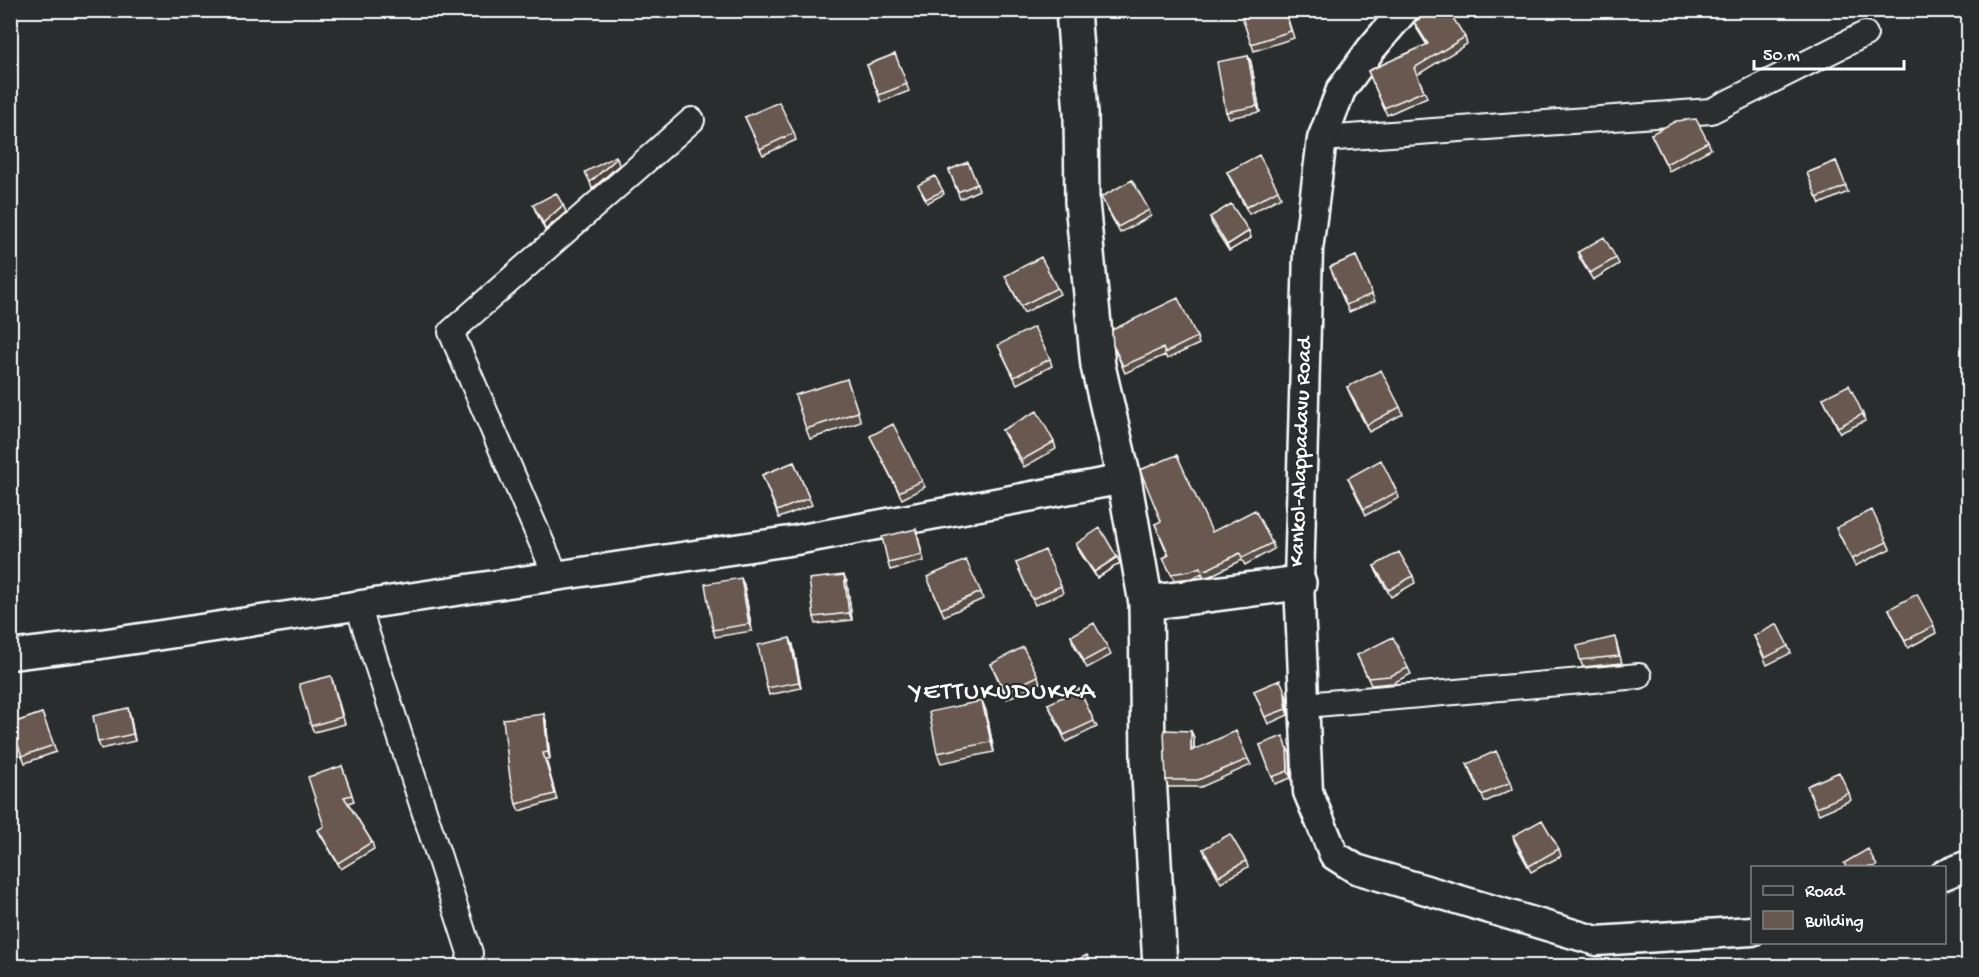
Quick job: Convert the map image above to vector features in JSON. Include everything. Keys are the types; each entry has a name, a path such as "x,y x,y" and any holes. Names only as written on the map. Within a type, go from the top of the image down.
{"main road":[{"path":"1073,10 1081,113 1082,202 1098,366 1124,479 1146,603 1148,758 1160,966"},
{"name":"Kankol-Alappadavu Road","path":"1146,603 1299,583"}],"street":[{"name":"Kankol-Alappadavu Road","path":"1299,583 1308,250 1322,138 1341,90 1404,10"},
{"path":"1322,138 1711,111 1865,34"},
{"path":"556,576 451,332 692,120"},
{"path":"10,655 100,644 796,540 1124,479"},
{"path":"1299,583 1308,792 1334,855 1356,868 1597,941 1751,932"},
{"path":"358,606 470,953 468,966"},
{"path":"1305,705 1639,676"},
{"path":"1946,874 1968,864"}],"building":[{"path":"1285,10 1291,31 1251,44 1240,11"},
{"path":"1434,10 1448,10 1465,37 1414,68 1424,91 1384,108 1368,71 1428,44 1414,22"},
{"path":"895,54 907,84 879,95 867,65"},
{"path":"1248,56 1257,106 1226,112 1217,62"},
{"path":"779,102 794,133 760,149 745,117"},
{"path":"1696,119 1708,142 1666,164 1651,134 1676,121"},
{"path":"1259,155 1278,190 1247,207 1227,172"},
{"path":"616,156 617,158 590,182 585,172"},
{"path":"1836,161 1846,186 1817,198 1807,173"},
{"path":"968,162 977,184 958,192 949,170"},
{"path":"935,176 943,191 926,199 918,185"},
{"path":"1132,180 1149,210 1118,227 1101,197"},
{"path":"556,193 563,205 543,223 533,205"},
{"path":"1231,204 1249,231 1227,245 1210,217"},
{"path":"1604,237 1616,258 1590,273 1578,252"},
{"path":"1356,256 1372,294 1346,305 1330,267"},
{"path":"1041,257 1057,288 1021,306 1005,276"},
{"path":"1178,298 1197,337 1165,353 1163,348 1123,366 1113,345 1112,330"},
{"path":"1034,327 1050,359 1014,377 998,345"},
{"path":"1381,370 1400,407 1367,425 1347,387"},
{"path":"847,379 858,412 806,429 795,395"},
{"path":"1849,385 1863,414 1838,427 1823,398"},
{"path":"1037,411 1054,442 1022,460 1002,430"},
{"path":"893,424 922,481 899,492 870,436"},
{"path":"1177,455 1212,532 1255,510 1272,543 1242,558 1240,553 1208,569 1201,570 1200,567 1171,574 1163,558 1169,555 1155,524 1161,521 1140,470"},
{"path":"1381,460 1397,492 1364,509 1348,478"},
{"path":"794,462 809,498 777,511 762,475"},
{"path":"1872,510 1887,542 1852,559 1836,528"},
{"path":"1100,528 1117,557 1094,572 1076,544"},
{"path":"916,529 922,555 888,563 882,537"},
{"path":"1045,550 1061,586 1032,599 1016,563"},
{"path":"1399,552 1413,576 1389,590 1374,566"},
{"path":"966,560 981,592 941,609 927,577"},
{"path":"844,575 849,613 814,617 809,579"},
{"path":"741,578 749,624 713,630 705,584"},
{"path":"1917,594 1934,626 1905,641 1889,609"},
{"path":"1094,623 1108,648 1084,661 1071,636"},
{"path":"1777,624 1788,646 1765,658 1754,636"},
{"path":"1393,637 1408,668 1390,676 1368,678 1357,655"},
{"path":"1615,637 1619,656 1580,660 1577,646"},
{"path":"790,638 799,682 767,688 758,645"},
{"path":"1023,647 1038,676 1005,692 991,664"},
{"path":"331,676 342,717 311,726 299,684"},
{"path":"1280,680 1285,691 1286,709 1265,717 1254,691"},
{"path":"1079,689 1094,721 1064,735 1048,704"},
{"path":"982,701 991,742 937,753 929,712"},
{"path":"128,708 133,734 98,742 93,716"},
{"path":"42,713 54,745 22,756 10,724"},
{"path":"544,714 548,752 543,753 555,794 516,804 510,778 503,719"},
{"path":"1164,730 1191,731 1191,751 1236,731 1248,759 1198,780 1166,780"},
{"path":"1283,736 1287,747 1288,771 1272,777 1260,745"},
{"path":"1496,751 1511,782 1482,795 1467,764"},
{"path":"342,766 352,795 344,797 372,842 338,863 318,830 324,826 308,777"},
{"path":"1839,772 1849,793 1816,808 1807,786"},
{"path":"1968,783 1968,800 1961,787"},
{"path":"1542,820 1559,849 1529,866 1513,836"},
{"path":"1230,834 1246,861 1219,876 1203,849"},
{"path":"1868,849 1877,866 1846,866 1844,863"},
{"path":"1087,955 1093,966 1065,966"}],"district":[{"name":"YETTUKUDUKKA","path":"1003,693"}]}
